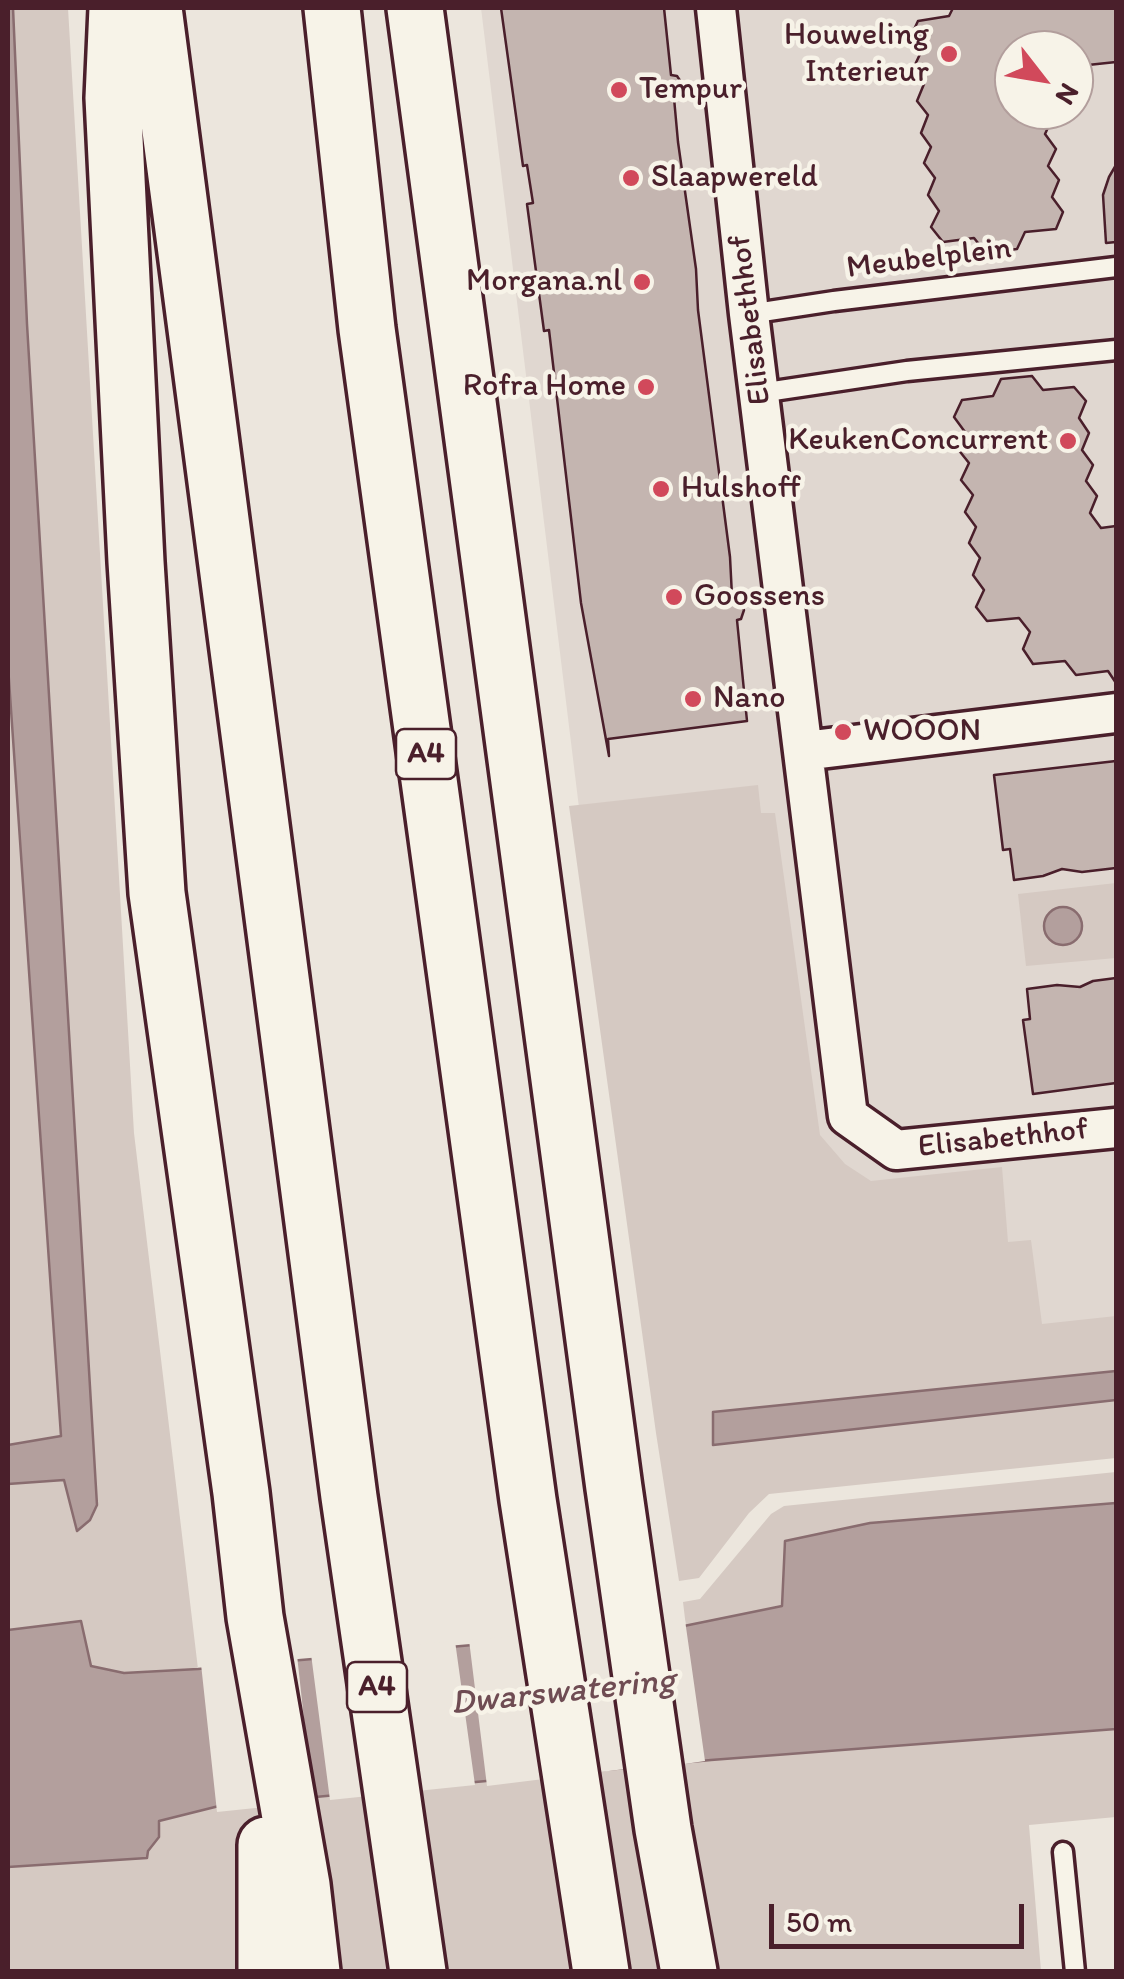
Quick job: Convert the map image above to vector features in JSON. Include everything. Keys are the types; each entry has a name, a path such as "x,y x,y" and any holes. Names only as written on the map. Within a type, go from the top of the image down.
{"highway":[{"path":"117,8 114,137 157,894 241,1493 285,1884 312,1972"},
{"name":"A4","path":"154,8 349,1497 418,1972"},
{"name":"A4","path":"332,8 370,348 528,1500 600,1972"},
{"path":"415,8 614,1488 663,1829 689,1972"},
{"path":"266,1972 285,1884"}],"street":[{"name":"Elisabethhof","path":"716,8 749,314 848,1116 896,1150 1116,1128"},
{"path":"804,752 1116,714"}],"lane":[{"name":"Meubelplein","path":"749,314 1116,267"},
{"path":"760,394 907,371 1116,350"},
{"path":"1063,1852 1075,1972"}],"shaded area":[{"path":"8,8 68,8 134,1133 198,1669 123,1673 91,1666 81,1621 8,1630"},
{"name":"WOOON","path":"481,8 1116,8 1116,1354 650,1387"},
{"path":"758,785 761,813 775,813 820,1135 845,1164 871,1181 1002,1167 1008,1242 1031,1240 1042,1324 1116,1316 1116,1371 714,1412 713,1445 1116,1400 1116,1458 769,1494 749,1513 699,1578 679,1581 569,806"},
{"path":"1116,883 1116,958 1026,966 1018,894"},
{"path":"1116,1472 1116,1503 870,1523 786,1541 782,1606 686,1627 683,1602 700,1599 771,1514 784,1506"},
{"path":"1116,1729 1116,1817 1029,1825 1041,1971 8,1972 8,1867 146,1858 159,1837 158,1821 219,1806 711,1760"}],"water":[{"path":"8,8 13,8 27,324 97,1505 90,1520 77,1531 64,1480 8,1484 8,1445 61,1436 8,666"},
{"path":"1063,907 1077,912 1082,926 1077,940 1063,945 1049,940 1044,926 1049,912"},
{"path":"1116,1371 1116,1400 713,1445 713,1412"},
{"name":"Dwarswatering","path":"1116,1503 1116,1729 711,1760 219,1806 159,1821 159,1837 147,1858 8,1867 8,1630 81,1621 91,1666 124,1673 679,1627 782,1606 785,1541 870,1523"}],"pier":[{"path":"685,1620 705,1761 637,1771 616,1627"},
{"path":"606,1628 625,1769 487,1786 469,1640"},
{"path":"455,1641 475,1785 330,1800 311,1654"},
{"path":"297,1655 313,1802 217,1812 201,1664"}],"building":[{"path":"501,8 664,8 671,75 677,76 683,85 674,98 678,142 732,596 744,610 737,620 747,721 608,739 609,756 581,603 549,330 544,331 527,204 533,203 527,165 523,166"},
{"path":"953,8 1116,8 1116,62 1094,64 1094,30 994,30 994,130 1047,130 1045,134 1056,149 1048,166 1059,180 1052,197 1063,212 1056,229 1025,232 1017,249 986,253 974,238 943,242 931,227 939,211 928,195 935,178 924,163 931,147 921,133 928,115 917,101 924,84 913,69 921,52 910,38 918,21 949,16"},
{"path":"1116,165 1116,242 1106,243 1103,195"},
{"path":"1032,376 1043,390 1074,387 1086,401 1079,418 1089,433 1082,450 1093,465 1086,481 1097,496 1090,513 1101,528 1116,526 1116,683 1108,671 1076,675 1065,661 1033,664 1023,649 1030,632 1019,618 987,621 976,607 984,590 973,575 980,558 969,543 976,527 965,512 973,495 961,480 969,463 957,448 965,432 954,417 962,400 993,396 1001,379"},
{"path":"1116,761 1116,868 1082,872 1062,869 1014,880 1010,849 1003,850 994,775"},
{"path":"1116,978 1116,1083 1033,1094 1023,1020 1030,1019 1027,989 1080,987"}],"place":[{"name":"Houweling Interieur","path":"949,54"},
{"name":"Tempur","path":"619,90"},
{"name":"Slaapwereld","path":"631,178"},
{"name":"Morgana.nl","path":"642,282"},
{"name":"Rofra Home","path":"646,387"},
{"name":"KeukenConcurrent","path":"1068,441"},
{"name":"Hulshoff","path":"661,489"},
{"name":"Goossens","path":"674,597"},
{"name":"Nano","path":"693,699"},
{"name":"WOOON","path":"843,732"}]}
